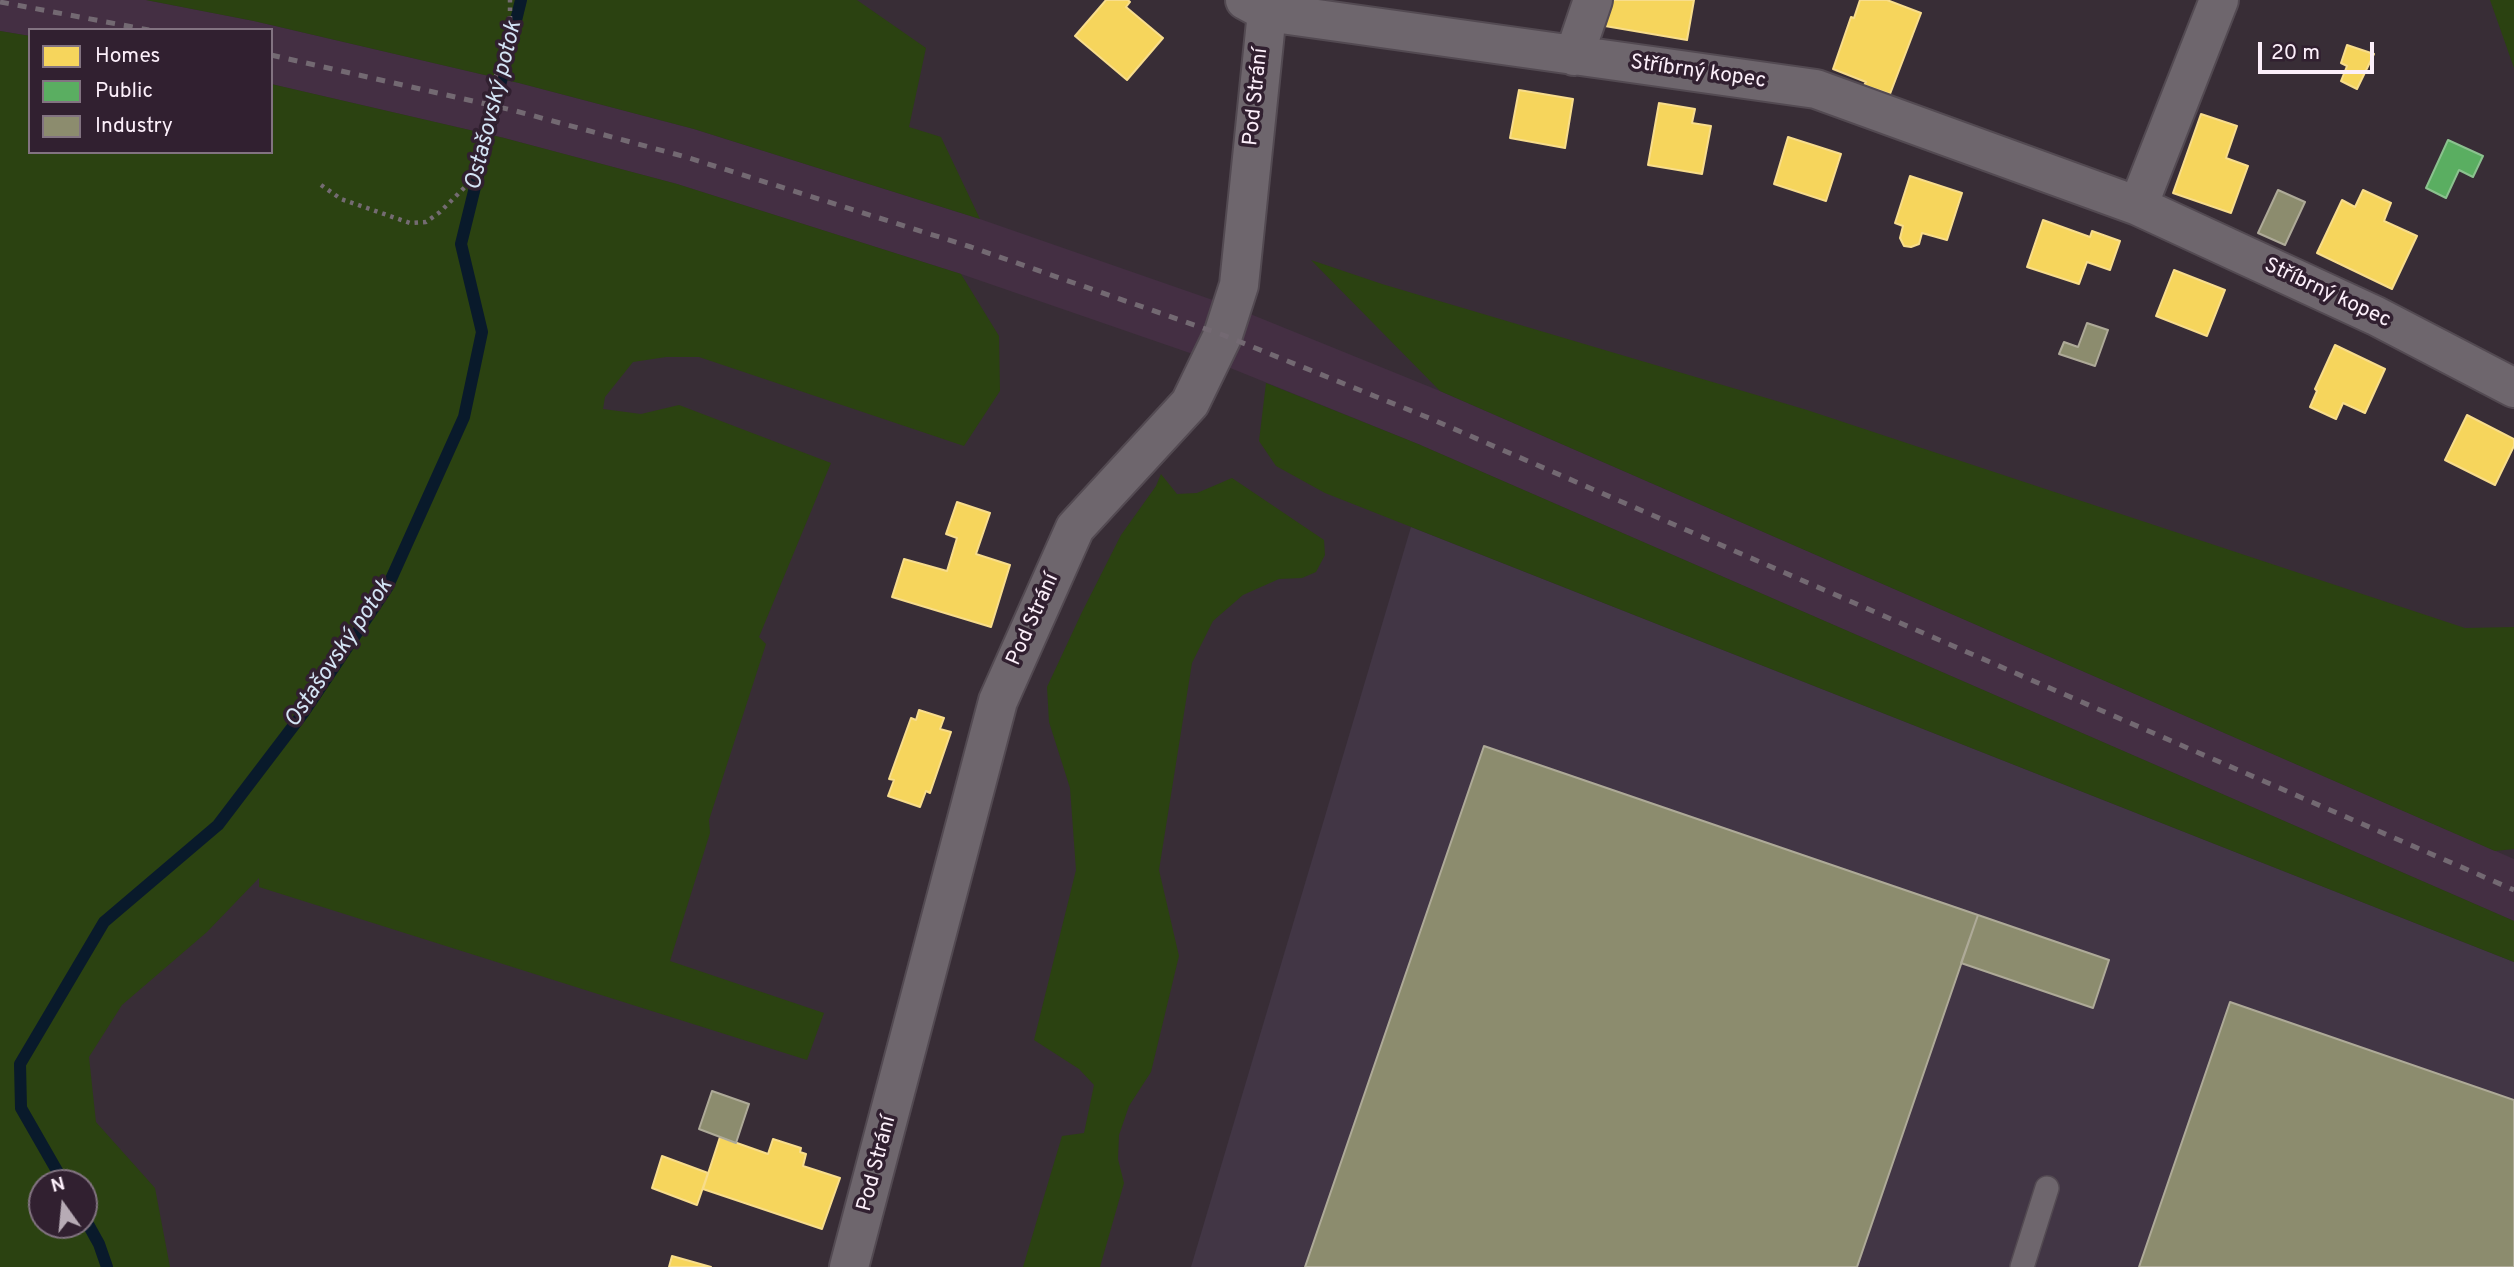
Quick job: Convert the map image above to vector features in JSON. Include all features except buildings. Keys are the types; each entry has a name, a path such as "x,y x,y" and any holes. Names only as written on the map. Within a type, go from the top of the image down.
{"street":[{"path":"1574,56 1593,0"},
{"path":"2137,206 2219,0"},
{"name":"Stříbrný kopec","path":"1256,6 1574,56 1816,89 2137,206 2376,316 2514,388"},
{"name":"Pod Strání","path":"849,1267 998,701 1075,528 1190,403 1223,335 1239,285 1256,6"}],"lane":[{"path":"2022,1267 2047,1188"}],"path":[{"path":"321,185 341,199 410,223 426,222 440,212 467,184 510,23 510,0"}],"shaded area":[{"path":"0,0 146,0 254,21 519,83 694,129 980,219 1233,307 1440,391 2514,859 2514,921 1418,444 1213,361 961,274 677,184 504,138 273,84 273,28 28,28 28,36 0,31"},
{"path":"1411,527 2514,962 2514,1267 1191,1267"}],"green space":[{"path":"146,0 857,0 926,48 909,127 941,137 980,219 694,129 519,83 254,21"},
{"path":"2490,0 2514,0 2514,68"},
{"path":"0,31 28,36 28,154 273,154 273,84 504,138 677,184 961,274 999,336 1000,391 964,446 699,357 666,357 633,362 605,397 603,409 641,414 679,405 831,463 759,637 766,644 709,820 710,833 670,961 824,1013 807,1060 259,887 259,878 207,932 122,1005 89,1057 96,1122 155,1188 170,1267 0,1267"},
{"path":"1311,260 1382,284 1807,410 2465,628 2514,627 2514,849 2495,851 1440,391"},
{"path":"1266,383 1418,444 2514,921 2514,962 1325,493 1276,466 1259,441"},
{"path":"1161,474 1177,494 1197,493 1232,478 1324,540 1325,555 1316,572 1302,578 1279,579 1243,595 1213,621 1192,663 1159,870 1179,956 1151,1072 1129,1106 1119,1135 1118,1159 1124,1183 1100,1267 1023,1267 1062,1136 1084,1133 1094,1085 1079,1069 1034,1040 1076,870 1070,788 1049,722 1047,687 1121,535 1156,486"}],"waterway":[{"name":"Ostašovský potok","path":"56,1169 21,1108 20,1064 104,922 218,825 304,712 387,588 464,417 482,332 461,244 521,0"},
{"name":"Ostašovský potok","path":"96,1239 107,1267"}],"railway":[{"path":"0,2 138,28"},
{"path":"273,55 512,110 686,157 971,247 1223,335 1429,418 2514,890"}]}
